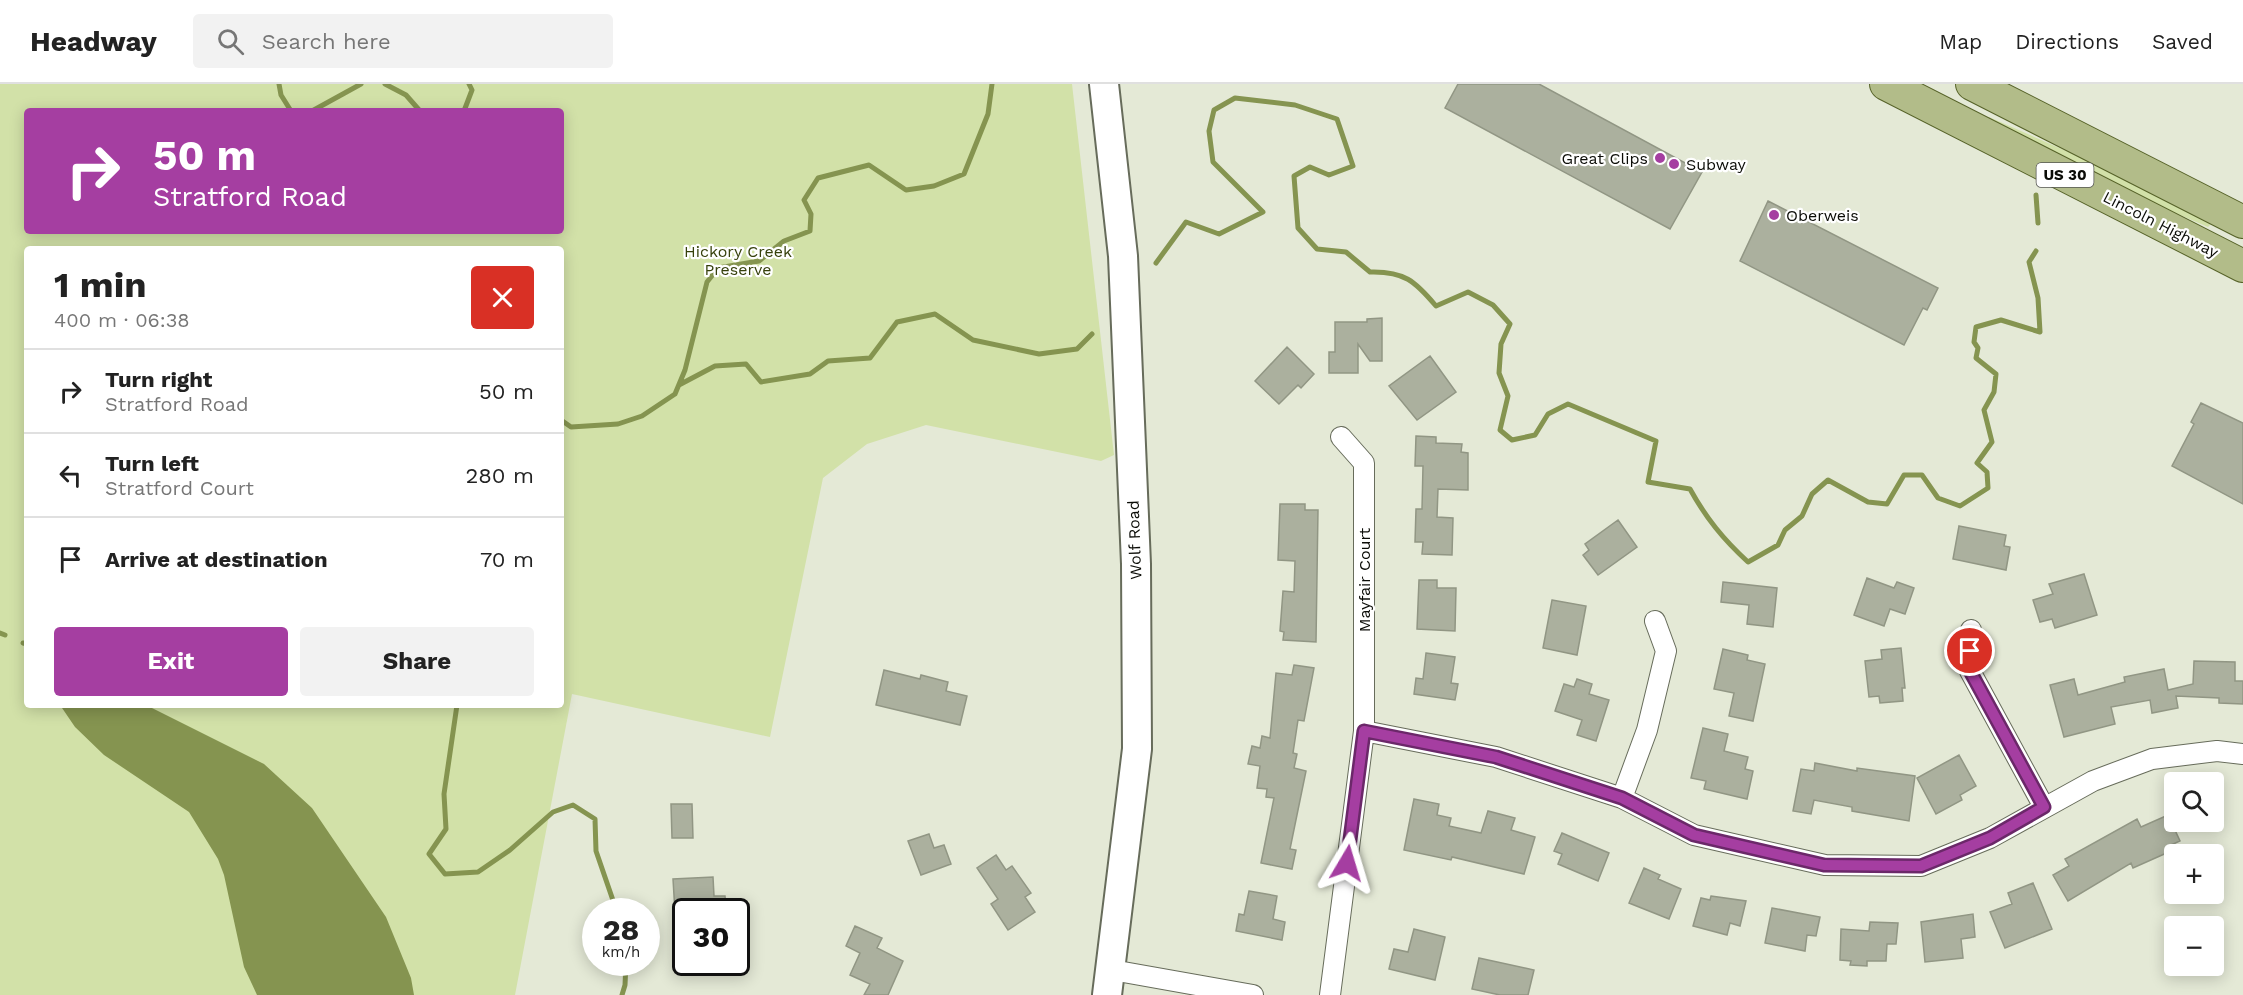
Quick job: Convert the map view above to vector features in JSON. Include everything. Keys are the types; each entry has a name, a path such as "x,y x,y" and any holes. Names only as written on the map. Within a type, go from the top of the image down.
{"main road":[{"name":"Wolf Road","path":"1104,84 1122,256 1136,575 1137,749 1110,982"},
{"name":"Lincoln Highway","path":"1886,84 2243,266"},
{"name":"US 30","path":"1972,84 2243,222"}],"street":[{"name":"Mayfair Court","path":"1330,995 1364,731 1364,463 1341,436"},
{"path":"1622,798 1647,730 1666,651 1654,621"},
{"path":"1971,630 1970,671 2044,807"},
{"path":"1364,731 1496,757 1622,798 1694,835 1824,865 1921,866 1990,838 2093,781 2152,759 2217,751 2243,754"},
{"path":"1110,982 1253,995"}],"green space":[{"name":"Hickory Creek Preserve","path":"0,84 1072,84 1114,455 1101,461 926,425 867,444 823,478 770,737 572,694 515,995 0,995"},
{"path":"1989,117 2114,172 2212,223 2208,227 2110,185 1986,122"}],"shaded area":[{"path":"62,708 152,708 264,764 312,808 386,917 411,978 414,995 257,995 244,967 224,875 218,859 189,812 104,755 75,727"}],"building":[{"path":"1458,84 1539,84 1702,172 1670,229 1445,108"},
{"path":"1768,201 1938,288 1927,310 1923,308 1904,345 1740,261"},
{"path":"1382,318 1382,361 1370,361 1358,344 1358,373 1329,373 1329,352 1335,352 1335,322 1367,322 1367,319"},
{"path":"1287,347 1314,374 1301,388 1298,385 1279,404 1255,381"},
{"path":"1430,356 1456,392 1417,420 1389,386"},
{"path":"2201,403 2243,423 2243,504 2172,466 2194,424 2191,422"},
{"path":"1416,436 1436,437 1436,443 1462,444 1461,452 1468,453 1468,490 1438,489 1437,517 1453,518 1452,555 1422,554 1423,542 1415,542 1416,509 1422,509 1423,466 1415,466"},
{"path":"1280,504 1305,504 1305,510 1318,510 1316,642 1283,640 1284,632 1280,631 1283,591 1294,592 1295,561 1278,560"},
{"path":"1618,520 1637,547 1598,575 1583,555 1589,550 1585,544"},
{"path":"1959,526 2006,535 2004,546 2010,547 2006,570 1953,559"},
{"path":"2084,574 2097,615 2055,628 2052,619 2040,622 2033,600 2053,594 2049,584"},
{"path":"1867,578 1894,588 1897,582 1914,588 1905,614 1890,609 1884,626 1854,615"},
{"path":"1419,580 1437,580 1437,588 1456,588 1455,631 1417,629"},
{"path":"1723,582 1777,588 1773,627 1747,624 1749,605 1721,602"},
{"path":"1552,600 1586,606 1577,655 1543,648"},
{"path":"1901,648 1905,688 1902,688 1903,701 1880,703 1879,696 1869,697 1865,661 1882,659 1881,650"},
{"path":"1723,649 1748,655 1747,660 1765,664 1753,721 1729,716 1734,693 1714,689"},
{"path":"1426,653 1455,657 1451,683 1458,684 1455,700 1414,694 1416,678 1423,679"},
{"path":"2194,661 2235,662 2235,681 2243,681 2243,704 2219,703 2219,698 2176,696 2178,708 2152,713 2150,700 2111,707 2115,724 2064,737 2050,685 2074,679 2078,695 2125,682 2124,677 2164,669 2168,690 2193,684"},
{"path":"1294,665 1314,668 1304,721 1298,720 1293,753 1297,754 1294,768 1306,771 1290,849 1296,850 1292,869 1261,863 1274,798 1266,797 1267,789 1257,788 1260,766 1248,764 1252,746 1260,748 1262,736 1270,738 1276,673 1292,675"},
{"path":"884,670 920,679 921,675 948,682 946,691 967,696 960,725 876,705"},
{"path":"1577,679 1592,684 1589,694 1609,700 1596,741 1577,735 1582,720 1555,711 1564,684 1574,687"},
{"path":"1703,728 1728,734 1724,751 1748,757 1745,769 1753,771 1747,799 1704,789 1706,781 1691,778"},
{"path":"1959,755 1976,786 1960,795 1962,800 1936,814 1917,778"},
{"path":"1815,763 1857,771 1857,768 1915,776 1909,821 1852,811 1852,807 1814,800 1811,814 1793,811 1801,769 1814,771"},
{"path":"1414,799 1439,804 1437,815 1451,818 1449,826 1481,833 1488,811 1515,818 1511,830 1535,837 1524,874 1452,857 1451,860 1404,850"},
{"path":"671,804 692,804 693,838 672,838"},
{"path":"2164,817 2164,832 2176,832 2180,841 2164,844 2164,854 2133,868 2131,863 2068,901 2053,875 2069,866 2065,859 2137,819 2141,827"},
{"path":"1562,833 1609,853 1598,881 1558,864 1562,854 1554,851"},
{"path":"929,834 934,848 944,845 951,864 921,875 908,841"},
{"path":"996,855 1006,870 1012,866 1031,893 1025,897 1035,912 1008,930 991,904 998,899 977,868"},
{"path":"1644,868 1660,875 1658,879 1681,889 1669,919 1629,903"},
{"path":"713,877 714,896 725,896 725,898 674,898 673,879"},
{"path":"2033,883 2052,929 2005,948 1990,912 2012,904 2008,893"},
{"path":"1249,891 1277,896 1273,919 1285,922 1282,940 1236,931 1239,914 1244,915"},
{"path":"1711,896 1746,901 1740,926 1730,923 1727,935 1693,926 1701,898 1710,900"},
{"path":"1772,908 1820,917 1816,936 1807,935 1805,951 1765,943"},
{"path":"1973,914 1975,937 1961,939 1963,958 1925,962 1921,922"},
{"path":"1870,922 1898,923 1896,944 1887,944 1886,961 1867,961 1867,966 1850,965 1851,961 1840,960 1841,929 1869,931"},
{"path":"855,926 882,938 877,948 903,961 888,995 864,995 870,984 850,975 860,953 846,946"},
{"path":"1414,929 1445,937 1435,980 1389,969 1394,949 1408,952"},
{"path":"1479,958 1534,970 1528,995 1500,995 1472,989"}],"waterway":[{"path":"279,84 281,95 289,108"},
{"path":"317,108 361,84"},
{"path":"385,84 406,95 417,108"},
{"path":"465,108 472,90 469,84"},
{"path":"564,422 571,427 618,424 642,416 675,394 685,370 707,282 718,268 759,261 784,241 810,231 811,214 804,200 818,178 869,165 906,190 934,186 964,174 988,114 992,84"},
{"path":"1156,263 1186,222 1219,234 1263,212 1213,162 1209,131 1214,110 1235,98 1295,105 1337,119 1353,166 1329,175 1310,167 1294,176 1298,228 1317,249 1346,252 1370,272 1392,273 1408,279 1436,306 1468,292 1493,305 1510,324 1501,344 1499,373 1508,396 1500,430 1512,440 1535,435 1548,414 1568,404 1656,441 1648,482 1690,489 1716,528 1748,562 1778,545 1785,530 1802,516 1812,494 1828,480 1868,502 1887,504 1904,475 1922,475 1938,498 1960,506 1988,488 1987,472 1977,463 1992,442 1984,410 1994,392 1996,374 1976,358 1978,348 1974,342 1976,327 2001,320 2040,332 2038,298 2029,262 2036,251"},
{"path":"2036,195 2038,223"},
{"path":"679,385 715,366 746,364 761,382 810,374 828,361 870,358 897,322 935,314 973,340 1039,354 1077,349 1092,334"},
{"path":"0,633 5,635"},
{"path":"457,708 444,794 446,829 429,854 445,874 478,872 510,850 553,812 573,805 595,819 596,851 612,898"},
{"path":"622,995 625,976"}],"place":[{"name":"Great Clips","path":"1660,158"},
{"name":"Subway","path":"1674,164"},
{"name":"Oberweis","path":"1774,215"}],"route":[{"path":"1347,863 1364,731 1496,757 1622,798 1694,835 1824,865 1921,866 1990,838 2044,807 1970,671 1970,651"}]}
